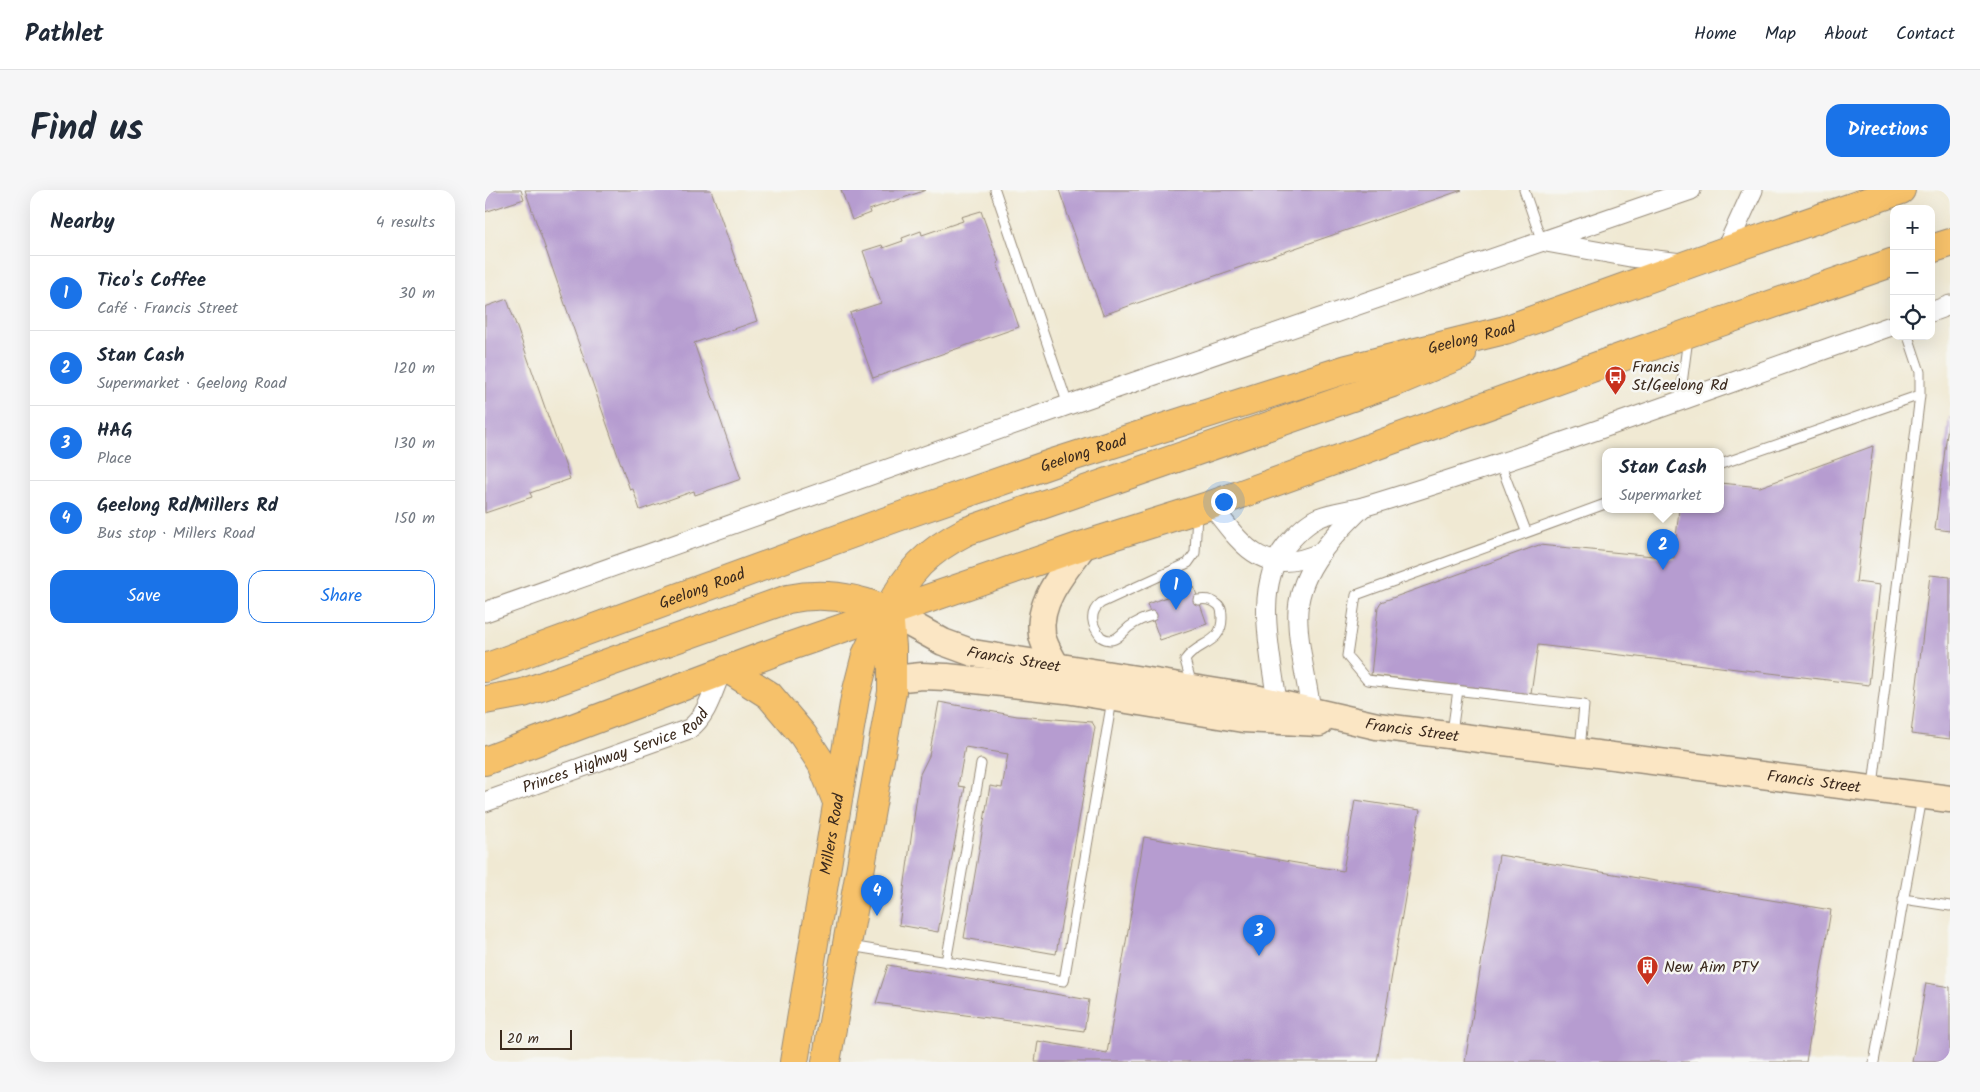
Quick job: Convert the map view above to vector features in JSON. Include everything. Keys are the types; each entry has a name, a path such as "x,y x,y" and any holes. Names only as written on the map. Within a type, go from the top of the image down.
{"main road":[{"name":"Geelong Road","path":"485,668 895,518 1056,462 1347,369 1505,330 1725,250 1901,190"},
{"path":"1935,248 1950,243"},
{"path":"485,762 725,670 887,612 1204,506 1890,263"},
{"path":"887,612 899,588 923,560 945,543 967,532 1398,381 1454,358 1505,330"},
{"path":"1056,666 1043,640 1041,628 1043,614 1053,588 1084,546"},
{"path":"485,700 523,693 788,599 839,596 887,612"},
{"name":"Francis Street","path":"887,612 943,642 973,653 1056,666 1114,686 1243,719 1302,716 1950,799"},
{"name":"Millers Road","path":"826,1062 893,679 893,647 887,612"},
{"name":"Millers Road","path":"794,1062 859,682 866,656 887,612"},
{"path":"725,670 769,695 803,735 822,764 837,803 871,809"},
{"path":"893,679 922,676 1039,687 1114,686"},
{"name":"Francis Street","path":"1114,686 1193,688 1277,702"},
{"path":"1277,702 1302,716"}],"street":[{"name":"Geelong Road","path":"485,612 1068,405 1691,190"},
{"path":"1725,250 1753,190"},
{"name":"Geelong Road","path":"1542,242 1629,257 1691,263"},
{"path":"1935,311 1950,305"},
{"path":"1277,702 1266,613 1268,587 1276,562 1290,541 1313,521 1334,513 1363,508 1500,463 1890,326"},
{"path":"1204,506 1250,550 1262,558 1276,562 1300,560 1322,552"},
{"path":"1302,716 1299,609 1305,582 1322,552 1342,528 1363,508"},
{"name":"Princes Highway Service Road","path":"485,802 689,729 699,720 725,670"}],"lane":[{"path":"995,190 1068,405"},
{"path":"1524,190 1542,242"},
{"path":"1680,399 1689,333"},
{"path":"1872,789 1920,395 1920,372 1909,340"},
{"path":"1724,463 1920,395"},
{"path":"1500,463 1526,532"},
{"path":"1580,752 1584,705 1367,680 1347,656 1356,595 1602,505"},
{"path":"1152,616 1134,624 1117,639 1112,640 1101,637 1093,623 1094,611 1101,603 1181,568 1193,558 1204,506"},
{"path":"1193,688 1185,660 1194,650 1216,638 1222,623 1222,612 1219,606 1209,600 1198,600"},
{"path":"846,946 1064,981 1114,686"},
{"path":"1451,736 1457,690"},
{"path":"946,962 981,764"},
{"path":"1874,1062 1923,796"},
{"path":"1903,899 1950,906"}],"building":[{"path":"485,190 521,190 524,199 485,212"},
{"path":"525,190 711,190 757,321 694,343 741,479 695,495 694,491 640,510 633,489 630,490"},
{"path":"841,190 926,190 869,210 870,213 852,220"},
{"path":"1059,190 1462,190 1103,315"},
{"path":"981,211 1019,327 873,378 850,313 881,303 863,251 882,245 883,248 903,241 902,238 921,231 922,235 963,221 961,217"},
{"path":"507,299 570,479 530,493 532,497 485,513 485,307"},
{"path":"1950,417 1950,531 1935,529"},
{"path":"1873,446 1856,582 1880,585 1869,685 1538,645 1531,694 1371,675 1378,607 1381,602 1539,545 1674,558 1679,513 1724,513 1724,483 1760,487"},
{"path":"1930,575 1950,577 1950,739 1911,734"},
{"path":"1194,587 1207,624 1160,640 1147,604"},
{"path":"939,702 1017,716 1092,722 1095,727 1056,954 964,938 990,786 1002,788 1008,754 965,747 958,786 965,787 938,932 899,925 920,774 929,756"},
{"path":"1355,800 1420,810 1377,1062 1035,1062 1038,1041 1107,1053 1144,837 1343,871"},
{"name":"New Aim PTY","path":"1499,855 1831,910 1806,1062 1465,1062"},
{"path":"888,965 1089,1000 1084,1031 876,1003"},
{"path":"1926,983 1950,987 1950,1062 1912,1062"}],"place":[{"name":"Francis St/Geelong Rd","path":"1616,395"},
{"name":"Stan Cash","path":"1663,570"},
{"name":"Tico's Coffee","path":"1176,610"},
{"name":"Geelong Rd/Millers Rd","path":"877,916"},
{"name":"HAG","path":"1259,956"},
{"name":"New Aim PTY","path":"1648,986"}]}
